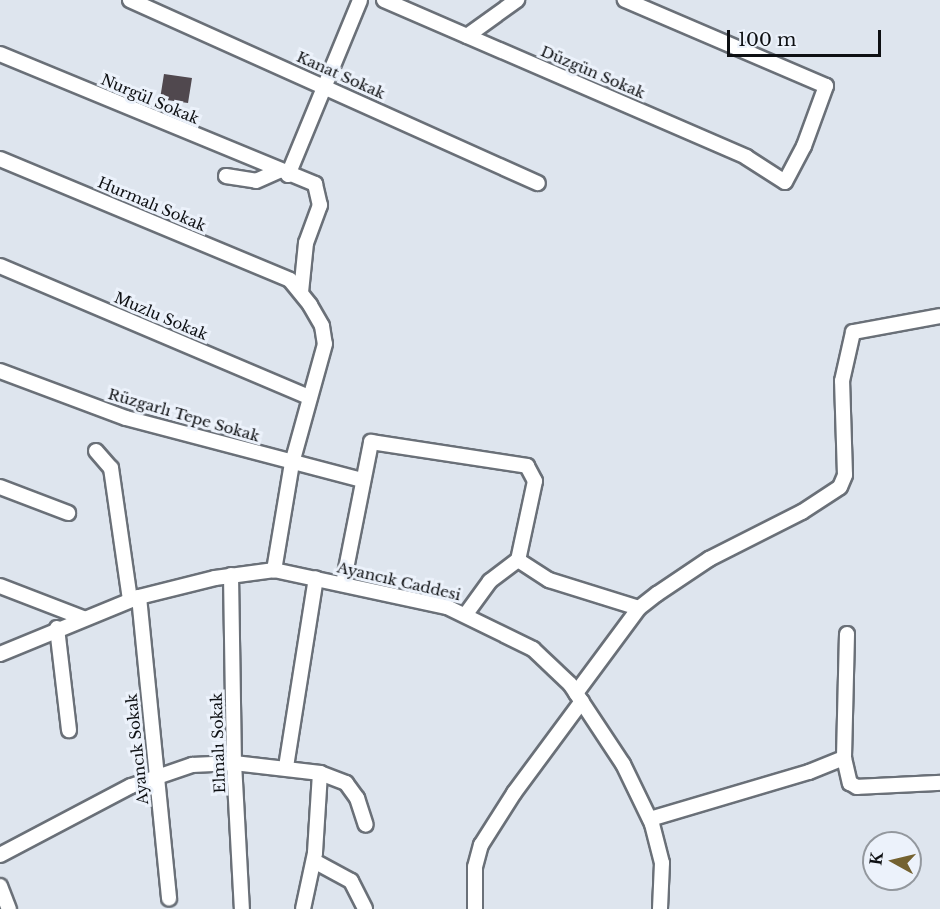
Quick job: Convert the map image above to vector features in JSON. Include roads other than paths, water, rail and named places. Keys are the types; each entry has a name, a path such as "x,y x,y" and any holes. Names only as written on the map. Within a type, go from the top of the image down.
{"street":[{"name":"Kanat Sokak","path":"130,0 327,86 538,183"},
{"path":"226,176 256,181 283,173 327,86 360,0"},
{"name":"Düzgün Sokak","path":"384,0 746,156 785,182 804,146 826,86 625,0"},
{"path":"467,36 517,0"},
{"name":"Nurgül Sokak","path":"0,54 283,173 312,182 320,195 318,213 306,243 301,292"},
{"name":"Hurmalı Sokak","path":"0,159 290,280 301,292"},
{"name":"Muzlu Sokak","path":"0,266 309,397"},
{"path":"274,570 292,463 325,338 322,326 301,292"},
{"path":"475,909 475,867 481,845 639,608 709,559 836,491 845,475 842,381 851,335 860,328 940,316"},
{"name":"Rüzgarlı Tepe Sokak","path":"0,371 126,418 363,480"},
{"path":"343,584 371,442 527,466 536,481 518,560 490,581 466,614"},
{"name":"Ayancık Sokak","path":"96,451 111,468 135,598 169,899"},
{"path":"0,487 68,513"},
{"path":"518,560 549,580 639,608"},
{"name":"Ayancık Caddesi","path":"0,654 57,628 135,598 231,575 274,570 447,606 541,655 579,697 623,764 650,819 662,863 660,909"},
{"name":"Elmalı Sokak","path":"231,575 234,763 242,909"},
{"path":"286,767 316,578"},
{"path":"0,586 83,618"},
{"path":"57,628 69,730"},
{"path":"847,634 844,758 849,781 855,786 940,783"},
{"path":"650,819 809,772 844,758"},
{"path":"0,855 93,804 156,777 192,765 234,763 286,767 334,775 349,786 366,825"},
{"path":"303,909 314,861 320,773"},
{"path":"314,861 351,881 365,909"},
{"path":"0,886 9,909"}]}
